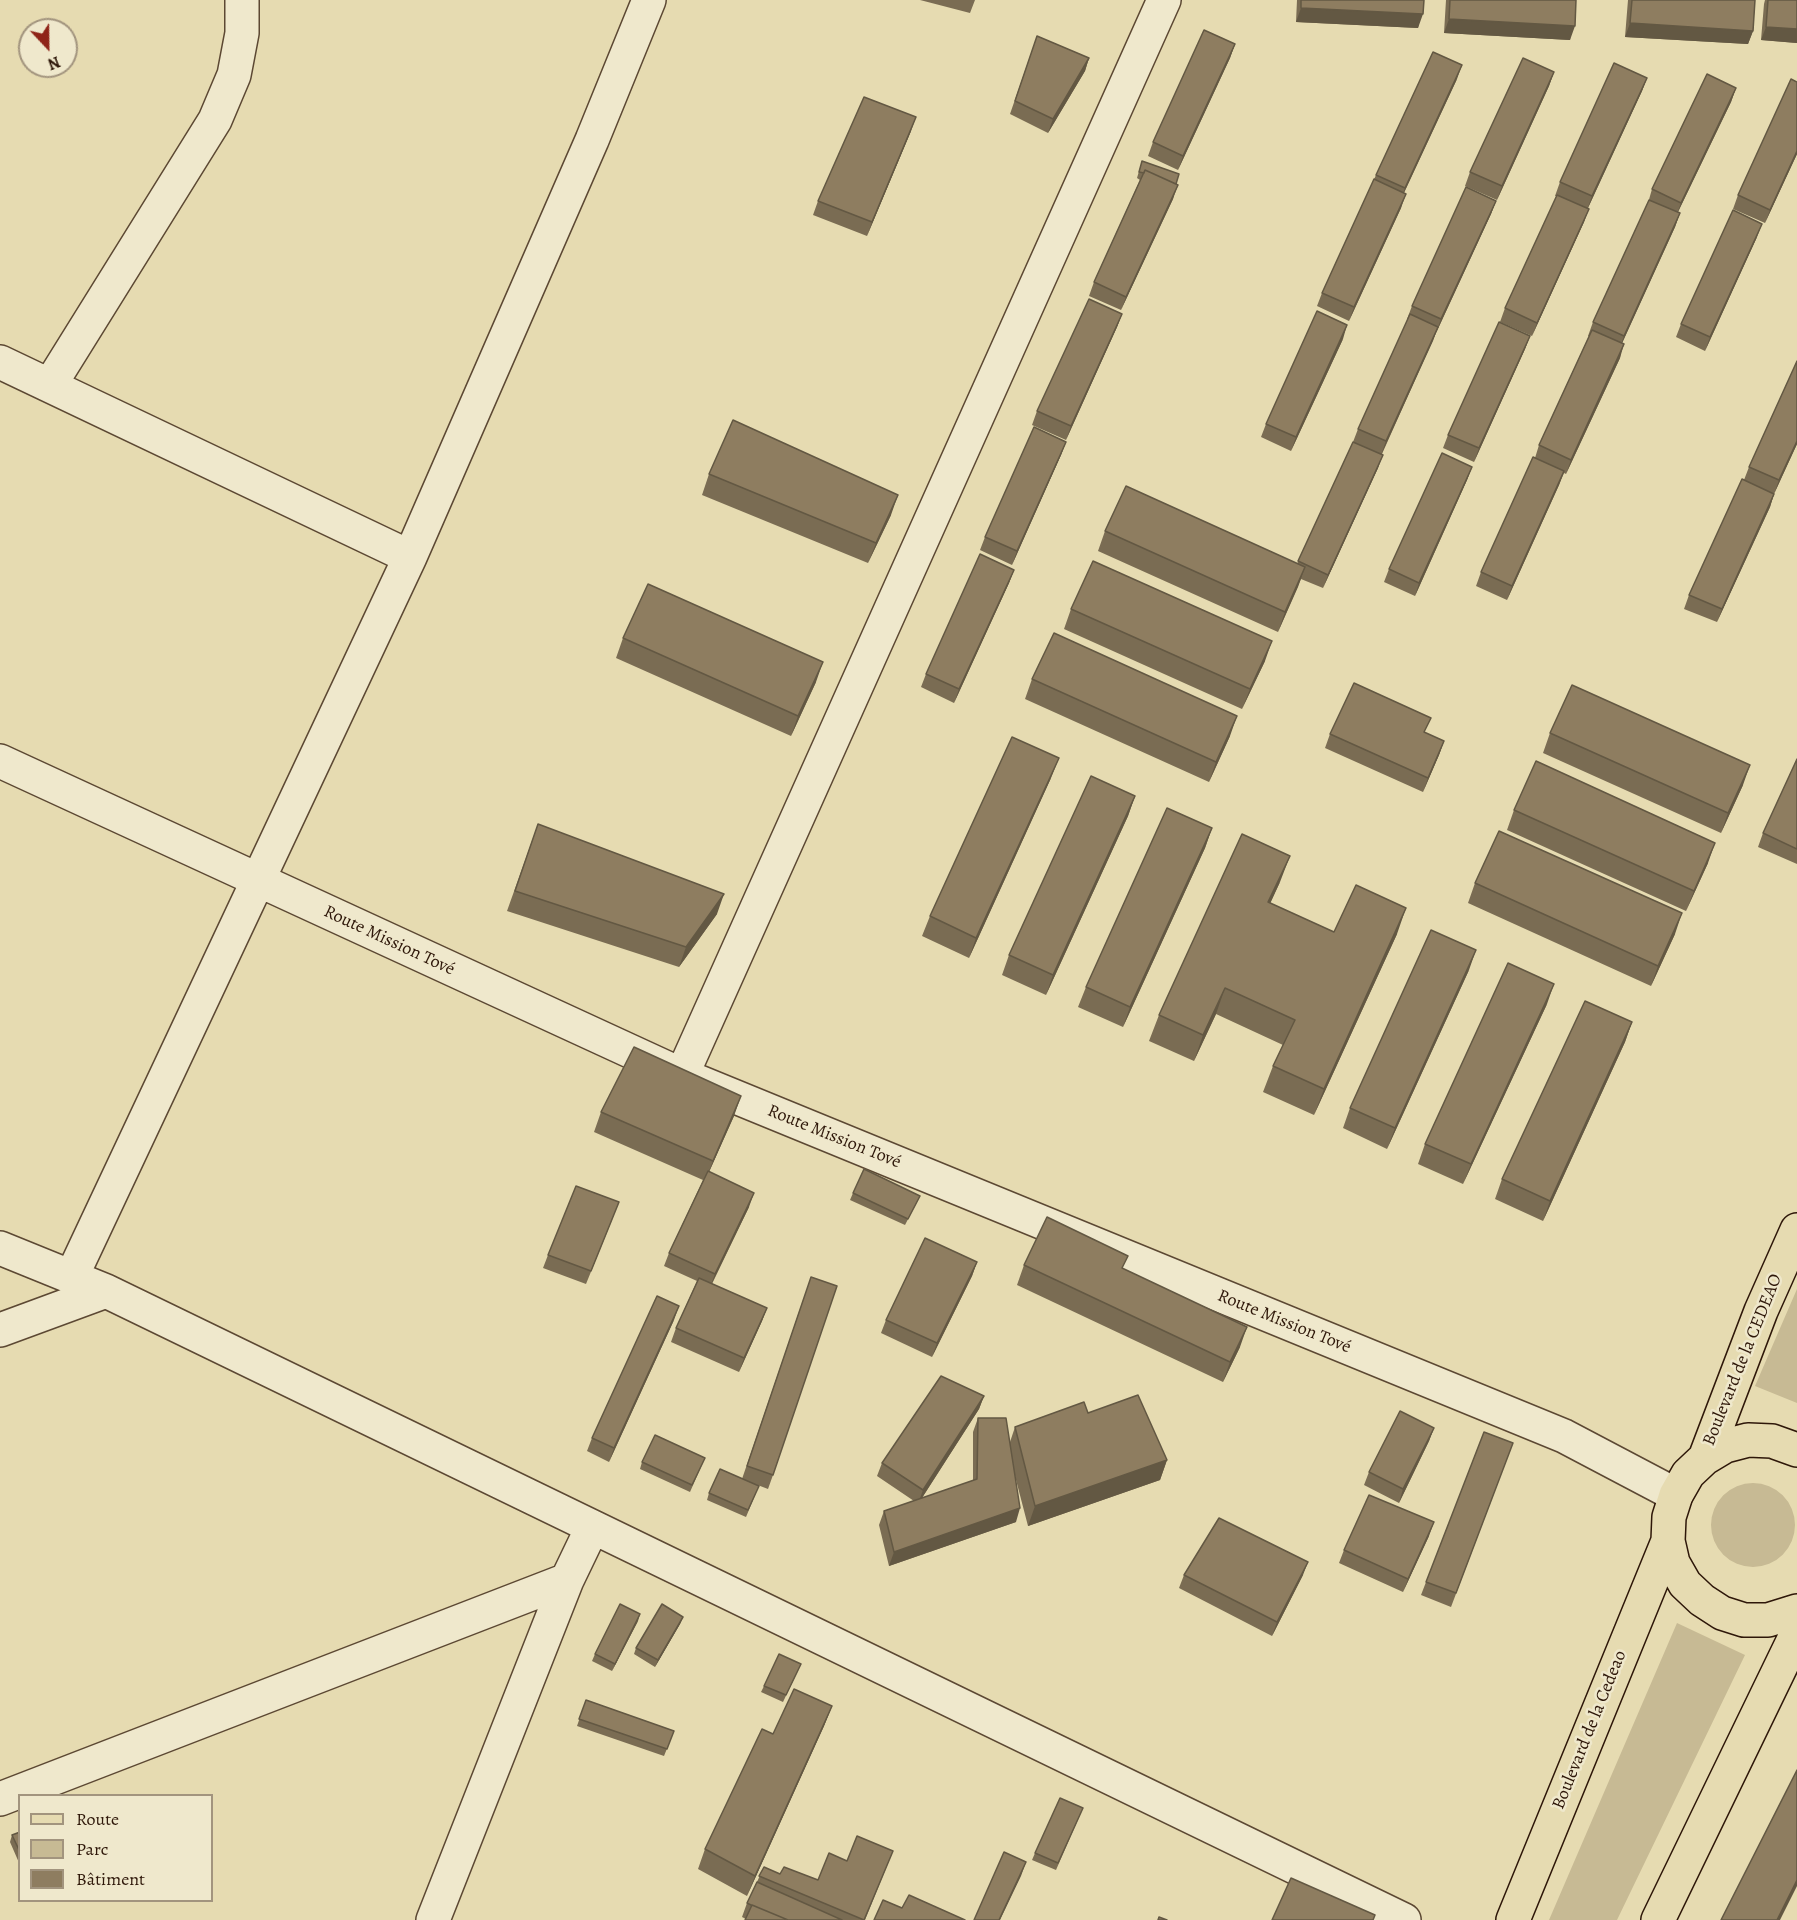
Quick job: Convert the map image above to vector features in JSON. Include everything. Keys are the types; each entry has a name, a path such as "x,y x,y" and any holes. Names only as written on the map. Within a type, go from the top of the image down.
{"main road":[{"name":"Boulevard de la CEDEAO","path":"1705,1458 1761,1311 1797,1230"},
{"name":"Boulevard de la Cedeao","path":"1797,1450 1772,1441 1748,1440 1725,1446 1705,1458 1688,1474 1676,1495 1669,1517 1668,1541 1673,1563 1685,1584 1702,1600 1722,1613 1744,1620 1768,1620 1797,1611"},
{"name":"Boulevard de la Cedeao","path":"1513,1920 1668,1541"},
{"path":"1658,1920 1786,1680 1797,1633"}],"street":[{"path":"50,386 215,120 234,75 242,33 242,0"},
{"path":"71,1278 410,557 592,140 648,0"},
{"path":"682,1076 1164,0"},
{"path":"0,362 410,557"},
{"name":"Route Mission Tové","path":"0,761 682,1076 1564,1436 1676,1495"},
{"path":"0,1248 106,1291 1404,1920"},
{"path":"0,1330 106,1291"},
{"path":"433,1920 567,1580 592,1528"},
{"path":"0,1799 567,1580"}],"green space":[{"path":"1797,1289 1797,1403 1755,1386"},
{"path":"1753,1483 1769,1486 1783,1495 1792,1509 1795,1525 1792,1541 1783,1555 1769,1564 1753,1567 1737,1564 1723,1555 1714,1541 1711,1525 1714,1509 1723,1495 1737,1486"},
{"path":"1677,1623 1745,1655 1617,1920 1549,1920"}],"building":[{"path":"1301,0 1424,0 1423,14 1301,8"},
{"path":"1450,0 1576,0 1575,26 1449,19"},
{"path":"1632,0 1755,0 1753,31 1630,23"},
{"path":"1768,0 1797,0 1797,29 1766,27"},
{"path":"1204,30 1235,44 1183,156 1153,142"},
{"path":"1037,36 1089,58 1053,119 1015,101"},
{"path":"1433,52 1462,65 1405,188 1376,175"},
{"path":"1523,58 1554,72 1502,186 1470,172"},
{"path":"1614,63 1647,78 1592,196 1560,182"},
{"path":"1707,74 1736,88 1681,203 1652,189"},
{"path":"1791,79 1797,82 1797,151 1770,210 1738,195"},
{"path":"864,97 916,117 872,222 818,201"},
{"path":"1142,161 1179,174 1176,184 1145,170 1144,173 1139,172"},
{"path":"1145,170 1178,185 1126,297 1094,282"},
{"path":"1374,179 1406,194 1354,307 1322,293"},
{"path":"1466,187 1496,201 1441,319 1412,306"},
{"path":"1557,195 1589,209 1537,323 1505,308"},
{"path":"1649,200 1680,213 1624,336 1593,322"},
{"path":"1733,210 1762,224 1710,337 1681,324"},
{"path":"1089,299 1122,314 1071,426 1037,411"},
{"path":"1317,311 1347,325 1296,437 1266,424"},
{"path":"1410,314 1438,327 1386,441 1358,429"},
{"path":"1499,322 1530,336 1479,448 1448,435"},
{"path":"1592,330 1624,344 1571,460 1539,445"},
{"path":"1797,361 1797,441 1779,480 1749,467"},
{"path":"733,420 898,495 876,543 709,474"},
{"path":"1034,427 1066,442 1017,551 985,537"},
{"path":"1353,442 1383,455 1328,575 1298,561"},
{"path":"1442,453 1472,467 1419,583 1389,569"},
{"path":"1533,457 1564,471 1512,586 1481,572"},
{"path":"1742,479 1774,494 1722,609 1689,595"},
{"path":"1126,486 1305,567 1285,612 1105,531"},
{"path":"980,554 1014,570 959,689 926,674"},
{"path":"1093,561 1272,641 1250,689 1071,609"},
{"path":"648,584 823,662 798,716 623,638"},
{"path":"1054,633 1237,716 1216,762 1032,679"},
{"path":"1354,683 1431,718 1424,732 1444,741 1428,778 1330,734"},
{"path":"1572,685 1750,765 1728,813 1550,733"},
{"path":"1012,737 1059,758 976,938 930,916"},
{"path":"1797,759 1797,849 1763,833"},
{"path":"1536,761 1715,843 1694,891 1514,810"},
{"path":"1091,776 1135,796 1053,975 1009,955"},
{"path":"1167,808 1212,828 1130,1007 1086,987"},
{"path":"538,824 724,894 686,947 515,891"},
{"path":"1499,831 1682,913 1658,966 1475,883"},
{"path":"1242,834 1290,856 1268,902 1334,932 1356,885 1406,908 1324,1089 1273,1066 1295,1020 1225,988 1203,1035 1159,1015"},
{"path":"1431,930 1476,950 1395,1128 1350,1108"},
{"path":"1508,963 1554,984 1471,1164 1425,1144"},
{"path":"1585,1001 1632,1022 1550,1201 1502,1179"},
{"path":"634,1047 741,1096 713,1161 601,1112"},
{"path":"864,1169 920,1196 908,1219 853,1193"},
{"path":"708,1171 754,1193 715,1274 669,1253"},
{"path":"576,1186 619,1202 591,1271 548,1255"},
{"path":"1047,1217 1128,1256 1122,1268 1247,1327 1230,1362 1024,1265"},
{"path":"925,1238 977,1262 937,1343 886,1320"},
{"path":"811,1277 837,1286 773,1475 747,1466"},
{"path":"699,1278 767,1308 744,1358 676,1328"},
{"path":"657,1296 679,1306 614,1448 592,1438"},
{"path":"941,1376 984,1396 923,1490 882,1463"},
{"path":"1138,1395 1167,1460 1035,1506 1015,1427 1084,1402 1088,1413"},
{"path":"1400,1411 1434,1428 1403,1489 1369,1472"},
{"path":"978,1418 1006,1418 1020,1508 894,1552 884,1511 977,1479"},
{"path":"1484,1432 1513,1443 1456,1593 1426,1582"},
{"path":"655,1435 705,1458 692,1485 642,1462"},
{"path":"720,1469 759,1486 748,1510 709,1493"},
{"path":"1369,1495 1434,1522 1408,1579 1344,1550"},
{"path":"1219,1518 1308,1562 1277,1622 1184,1575"},
{"path":"620,1604 640,1614 615,1664 595,1654"},
{"path":"662,1604 683,1617 658,1660 636,1648"},
{"path":"779,1654 801,1664 786,1695 764,1686"},
{"path":"794,1689 832,1706 755,1876 705,1849 762,1729 773,1734"},
{"path":"586,1700 674,1731 667,1749 579,1719"},
{"path":"1797,1770 1797,1880 1777,1920 1721,1920"},
{"path":"1060,1798 1083,1808 1058,1863 1035,1853"},
{"path":"18,1833 18,1848 12,1835"},
{"path":"857,1836 893,1851 864,1920 759,1876 764,1867 780,1874 784,1867 818,1880 829,1853 847,1861"},
{"path":"1004,1852 1026,1862 999,1920 974,1920"},
{"path":"1291,1878 1375,1915 1373,1920 1272,1920"},
{"path":"757,1882 842,1920 788,1920 751,1905 747,1903"},
{"path":"909,1895 965,1920 874,1920 883,1900 902,1908"},
{"path":"752,1905 788,1920 745,1920"}]}
